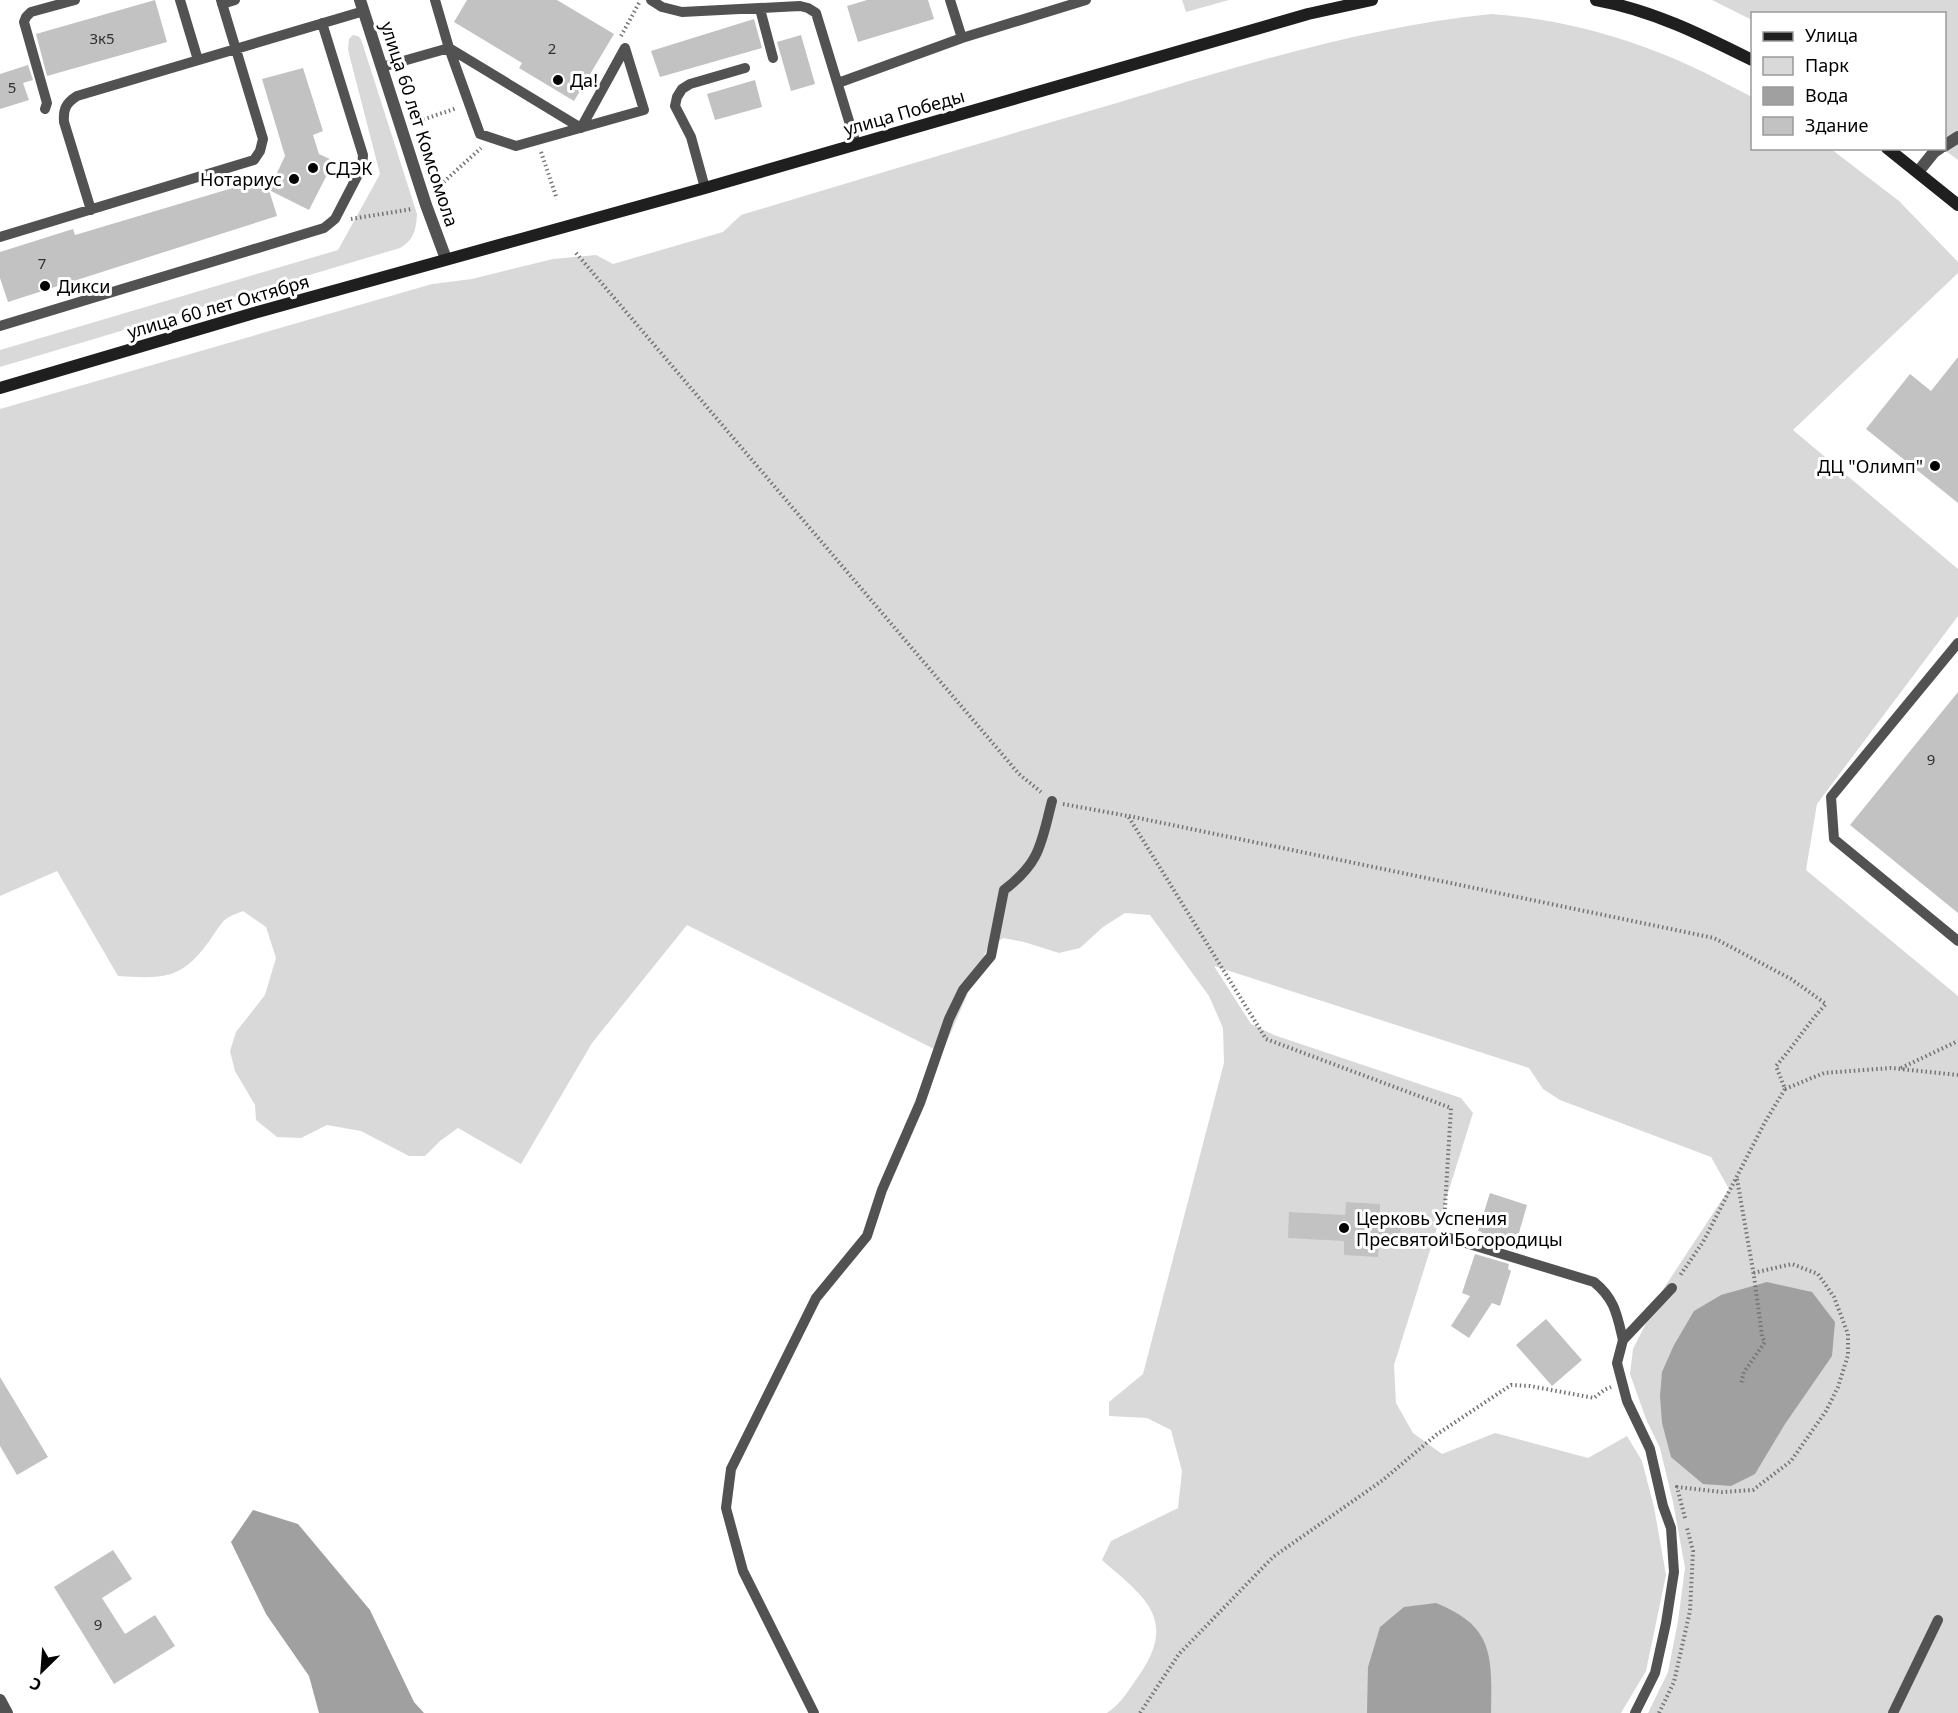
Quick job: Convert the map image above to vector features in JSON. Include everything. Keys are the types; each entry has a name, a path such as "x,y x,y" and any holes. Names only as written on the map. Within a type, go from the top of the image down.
{"street":[{"name":"улица Победы","path":"446,259 705,188 1308,14 1372,0"},
{"path":"1596,0 1644,12 1690,28 1751,59"},
{"name":"улица 60 лет Комсомола","path":"362,5 446,259"},
{"path":"1890,150 1958,205"},
{"path":"1918,172 1938,150"},
{"name":"улица 60 лет Октября","path":"0,388 446,259"},
{"path":"0,1700 8,1713"}],"lane":[{"path":"45,109 47,103 24,22 31,12 75,0"},
{"path":"180,0 198,60"},
{"path":"0,237 254,160 260,151 263,139 222,2 235,0"},
{"path":"435,0 449,48 480,134 516,146 644,110 625,48"},
{"path":"651,0 672,11 706,12 800,6 816,13 820,20"},
{"path":"706,12 711,0"},
{"path":"815,0 856,144"},
{"path":"950,0 962,38"},
{"path":"838,82 962,38 1086,0"},
{"path":"91,210 63,122 63,111 68,101 77,96 322,23 362,5"},
{"path":"760,9 773,58"},
{"path":"0,326 324,228 335,219 362,167 363,156 322,23"},
{"path":"382,67 449,48 581,128"},
{"path":"581,128 625,48"},
{"path":"705,188 691,137 675,106 677,97 682,89 690,84 745,68"},
{"path":"1958,643 1831,797 1834,839 1958,941"},
{"path":"814,1713 743,1571 726,1508 731,1469 816,1298 867,1236 882,1191 921,1103 949,1019 963,990 991,956 1004,890 1022,877 1038,855 1052,801"},
{"path":"1443,1236 1594,1282 1606,1292 1614,1306 1623,1340"},
{"path":"1635,1713 1654,1673 1666,1623 1674,1572 1671,1528 1663,1506 1650,1449 1627,1401 1617,1363 1623,1340 1672,1288"},
{"path":"1893,1713 1938,1620"}],"path":[{"path":"625,48 621,35 641,0"},
{"path":"419,121 469,103"},
{"path":"437,188 492,138"},
{"path":"537,140 557,199"},
{"path":"335,219 359,219 415,208"},
{"path":"576,253 1019,774 1052,801 1714,938 1791,979 1826,1004 1809,1022 1795,1045 1776,1066 1785,1089"},
{"path":"1128,816 1266,1039 1451,1108 1443,1236"},
{"path":"1900,1069 1958,1041"},
{"path":"1672,1288 1703,1242 1765,1122 1785,1089 1824,1073 1891,1068 1958,1076"},
{"path":"1737,1179 1762,1336 1765,1342 1744,1372 1741,1384"},
{"path":"1677,1487 1722,1492 1753,1490 1791,1461 1826,1411 1838,1387 1848,1355 1848,1334 1834,1297 1818,1274 1792,1264 1753,1273"},
{"path":"1140,1713 1179,1654 1274,1557 1383,1480 1436,1435 1511,1385 1530,1386 1594,1398 1604,1390 1611,1388 1617,1363"}],"green space":[{"path":"1182,0 1229,0 1186,12"},
{"path":"1712,0 1958,0 1958,160 1944,150 1946,12 1751,12 1751,20"},
{"path":"1491,14 1566,24 1640,45 1686,64 1751,96 1751,150 1832,150 1899,201 1958,262 1958,273 1793,430 1958,569 1958,616 1817,804 1806,870 1958,996 1958,1713 1648,1713 1668,1672 1685,1568 1660,1448 1646,1419 1630,1374 1633,1349 1664,1288 1729,1189 1711,1157 1560,1100 1543,1089 1529,1068 1214,966 1251,1024 1274,1035 1461,1098 1473,1113 1394,1365 1396,1403 1413,1433 1442,1454 1495,1433 1588,1458 1627,1436 1642,1461 1654,1507 1666,1575 1646,1671 1621,1713 1107,1713 1117,1705 1140,1674 1151,1654 1156,1638 1151,1610 1142,1597 1102,1560 1111,1541 1178,1508 1182,1471 1171,1430 1147,1418 1109,1416 1109,1402 1143,1374 1224,1063 1223,1028 1209,996 1150,915 1125,913 1103,927 1080,948 1059,953 1003,938 987,949 942,1053 687,925 592,1043 521,1164 458,1128 425,1156 409,1156 361,1131 327,1125 301,1138 277,1137 256,1120 255,1105 235,1071 230,1051 236,1032 265,995 276,958 266,927 243,911 224,920 202,951 182,969 162,976 118,976 57,871 0,896 0,409 432,284 472,279 553,259 596,255 613,264 723,232 741,215 1258,61 1350,38 1444,20"},
{"path":"353,35 361,39 417,214 415,230 408,242 400,248 0,367 0,350 338,250 380,174 348,50 349,39"}],"water":[{"path":"1767,1282 1812,1292 1835,1322 1832,1356 1785,1424 1755,1474 1731,1486 1703,1484 1671,1457 1662,1423 1660,1396 1662,1372 1674,1345 1694,1311 1721,1295"},
{"path":"253,1510 298,1524 370,1610 414,1702 424,1713 319,1713 309,1676 266,1614 231,1542"},
{"path":"1436,1603 1469,1622 1486,1645 1491,1675 1491,1713 1367,1713 1368,1667 1380,1627 1404,1607"}],"building":[{"path":"155,0 167,42 47,76 36,34"},
{"path":"467,0 557,0 614,34 574,101 519,68 522,63 454,22"},
{"path":"867,0 928,0 934,19 858,42 847,6"},
{"path":"754,19 762,48 660,77 651,51"},
{"path":"801,35 815,84 791,91 777,42"},
{"path":"28,65 33,80 23,83 29,100 0,109 0,74"},
{"path":"303,68 323,131 313,135 319,154 334,161 309,210 269,190 277,216 8,302 0,278 0,252 73,229 75,235 276,175 285,156 262,79"},
{"path":"755,80 762,107 715,120 707,94"},
{"name":"ДЦ \"Олимп\"","path":"1958,357 1958,503 1866,429 1910,374 1931,391"},
{"path":"1958,692 1958,913 1850,825"},
{"path":"1490,1193 1527,1205 1514,1250 1479,1239 1482,1232 1478,1231"},
{"name":"Церковь Успения Пресвятой Богородицы","path":"1346,1202 1380,1204 1380,1217 1401,1218 1400,1245 1379,1243 1378,1257 1344,1255 1344,1241 1288,1238 1289,1212 1345,1215"},
{"path":"1475,1254 1509,1264 1508,1269 1511,1271 1500,1306 1492,1303 1469,1338 1451,1326 1470,1296 1462,1293"},
{"path":"1546,1319 1582,1360 1552,1386 1516,1345"},
{"path":"0,1377 48,1457 17,1475 0,1446"},
{"path":"113,1550 132,1579 102,1598 125,1634 155,1615 175,1646 114,1684 54,1587"}],"place":[{"name":"Да!","path":"558,80"},
{"name":"СДЭК","path":"313,168"},
{"name":"Нотариус","path":"294,179"},
{"name":"Дикси","path":"45,286"},
{"name":"ДЦ \"Олимп\"","path":"1935,466"},
{"name":"Церковь Успения Пресвятой Богородицы","path":"1344,1228"}]}
